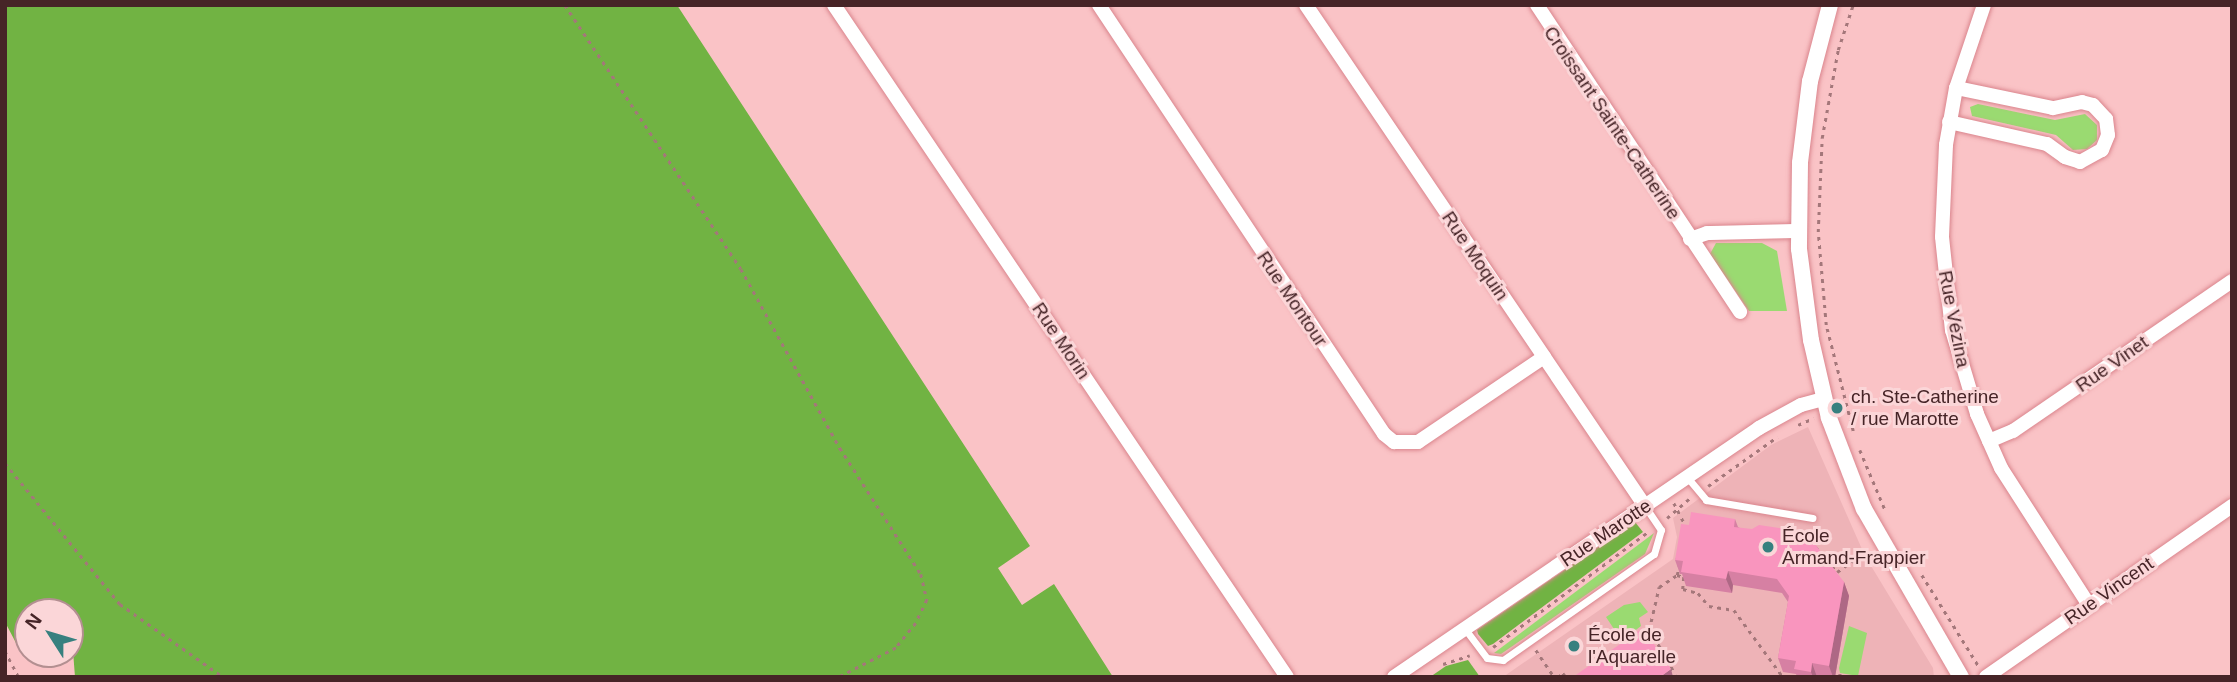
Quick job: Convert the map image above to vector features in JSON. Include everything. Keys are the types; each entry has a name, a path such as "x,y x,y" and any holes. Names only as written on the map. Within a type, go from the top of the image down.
{"street":[{"name":"Rue Morin","path":"834,5 1287,677"},
{"name":"Rue Montour","path":"1099,5 1384,434 1394,442 1418,442 1544,357"},
{"name":"Rue Moquin","path":"1306,5 1645,506"},
{"name":"Croissant Sainte-Catherine","path":"1537,5 1740,312"},
{"path":"1830,5 1805,110 1798,231 1806,312 1823,400 1864,509 1961,677"},
{"name":"Rue Vézina","path":"1983,5 1956,88 1949,122 1942,237 1948,304 1959,358 1989,442 2026,512 2089,605"},
{"path":"1949,122 2046,144 2065,158 2080,162 2102,150 2108,135 2106,119 2093,105 2082,102 2053,108 1956,88"},
{"name":"Croissant Sainte-Catherine","path":"1690,239 1707,233 1798,231"},
{"name":"Rue Vinet","path":"1989,442 2013,431 2232,281"},
{"name":"Rue Marotte","path":"1394,677 1769,422 1823,400"},
{"name":"Rue Vincent","path":"1986,677 2232,506"}],"lane":[{"path":"1687,477 1706,500 1812,518"},
{"path":"1465,629 1487,659 1503,660 1654,554 1661,530 1645,506"}],"path":[{"path":"565,5 741,269 840,448 921,574 928,600 916,623 896,648 839,677"},
{"path":"1853,5 1838,50 1822,138 1818,217 1826,325 1853,433"},
{"path":"1792,428 1805,422"},
{"path":"1705,488 1783,433"},
{"path":"1858,445 1889,518"},
{"path":"5,463 120,604 223,677"},
{"name":"Rue Marotte","path":"1666,518 1690,498"},
{"path":"1672,500 1685,520 1684,538"},
{"name":"Rue Marotte","path":"1488,649 1653,529"},
{"path":"1801,538 1814,541 1834,572 1865,552"},
{"path":"1638,638 1649,631 1660,586 1677,575 1679,563"},
{"path":"1916,565 1975,661"},
{"path":"1677,575 1684,577 1683,589 1698,593 1709,606 1734,610 1783,677"},
{"path":"1642,622 1651,623"},
{"path":"1649,631 1668,659 1676,677"},
{"path":"1535,650 1556,677 1563,673 1566,677"},
{"path":"5,651 19,677"},
{"path":"1442,664 1471,654"},
{"path":"1662,663 1668,659"}],"shaded area":[{"name":"École Armand-Frappier","path":"1808,427 1865,556 1933,668 1934,677 1503,677 1673,559 1677,537 1673,518 1771,445"}],"green space":[{"path":"5,5 677,5 1030,546 998,568 1022,605 1054,584 1113,677 75,677 74,668 84,668 84,598 14,598 14,639 5,622"},
{"path":"1978,104 2055,120 2085,114 2097,125 2097,140 2087,149 2073,150 2056,135 1972,116 1970,107"},
{"path":"1716,243 1762,243 1777,251 1787,311 1749,311 1710,254"},
{"path":"1635,522 1643,532 1493,644 1488,646 1478,634 1477,630"},
{"path":"1654,533 1645,554 1501,654 1494,653"},
{"path":"1640,602 1648,612 1639,618 1641,626 1628,636 1618,635 1606,617 1624,605"},
{"path":"1849,626 1867,633 1858,676 1840,673 1839,668"},
{"path":"1468,660 1480,677 1430,677 1446,666"}],"building":[{"path":"1691,512 1735,519 1734,527 1752,529 1759,525 1806,532 1844,582 1829,666 1812,663 1811,672 1794,669 1796,661 1778,658 1789,596 1777,579 1728,571 1726,579 1681,572 1683,561 1675,560 1681,524 1689,525"},
{"path":"1643,628 1671,669 1660,677 1573,677"}],"place":[{"name":"ch. Ste-Catherine / rue Marotte","path":"1837,408"},
{"name":"École Armand-Frappier","path":"1768,547"},
{"name":"École de l'Aquarelle","path":"1574,646"}]}
